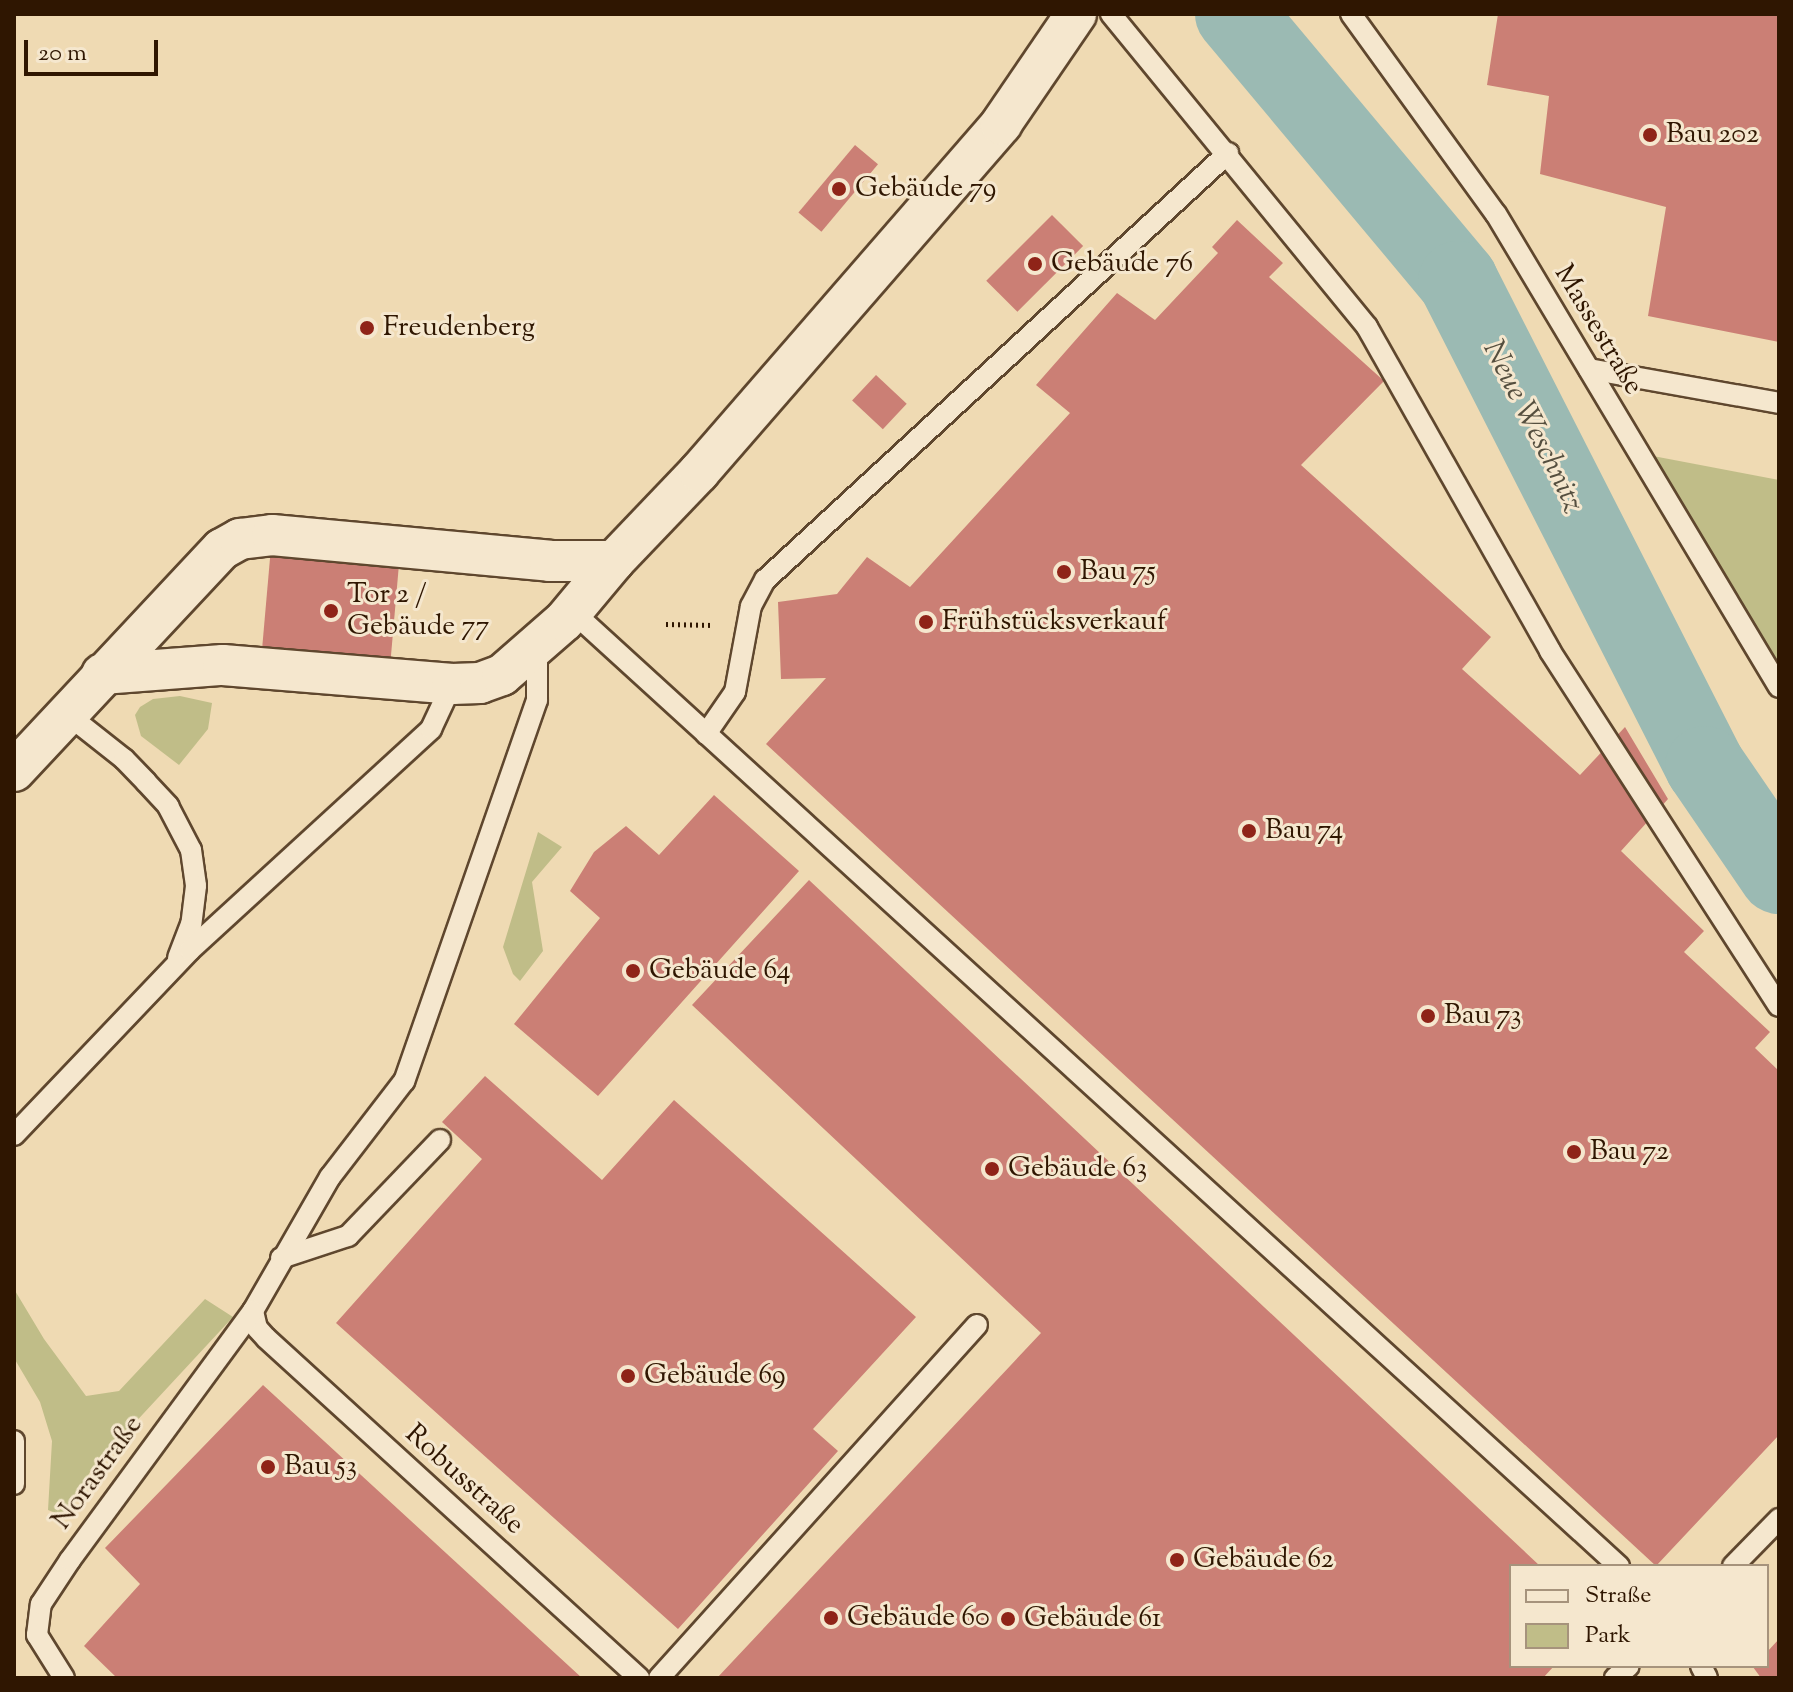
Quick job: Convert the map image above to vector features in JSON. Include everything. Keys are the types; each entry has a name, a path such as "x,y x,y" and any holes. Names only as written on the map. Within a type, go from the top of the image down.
{"street":[{"path":"102,674 223,665 452,684 480,683 502,675 537,648 573,612 614,561 699,472 1001,124 1076,14"},
{"path":"14,771 222,549 240,539 272,535 550,561 614,561"}],"lane":[{"path":"1111,14 1367,327 1550,651 1779,1006"},
{"name":"Massestraße","path":"1351,14 1496,214 1779,687"},
{"path":"706,734 735,692 756,591 765,580 1232,159"},
{"path":"1589,369 1779,403"},
{"path":"573,612 1617,1564"},
{"name":"Norastraße","path":"64,1678 37,1635 41,1604 79,1547 254,1316 281,1258 330,1177 404,1081 537,700 537,648"},
{"path":"14,1135 175,965 431,729 452,684"},
{"path":"67,714 118,753 168,806 191,850 196,886 191,924 175,965"},
{"path":"281,1258 348,1236 440,1140"},
{"name":"Robusstraße","path":"254,1316 266,1338 639,1678"},
{"path":"659,1678 977,1325"},
{"path":"14,1441 14,1484"},
{"path":"1735,1564 1779,1519"}],"path":[{"path":"666,624 748,626"}],"green space":[{"path":"1653,456 1779,480 1779,666"},
{"path":"180,696 212,703 208,729 179,765 141,736 135,715 140,707 153,699"},
{"path":"538,832 562,847 532,882 543,951 520,981 513,974 503,947"},
{"path":"14,1289 44,1339 86,1396 119,1391 205,1299 233,1317 92,1469 63,1516 48,1510 52,1441 40,1402 14,1358"}],"building":[{"name":"Bau 202","path":"1498,14 1779,14 1779,342 1648,316 1666,207 1540,174 1549,96 1487,85"},
{"name":"Gebäude 79","path":"855,145 878,164 821,232 798,212"},
{"name":"Gebäude 76","path":"1052,215 1083,246 1017,312 986,281"},
{"path":"1237,220 1283,263 1269,277 1384,381 1301,465 1491,637 1462,669 1580,775 1625,727 1668,799 1621,851 1704,931 1684,952 1770,1032 1755,1048 1779,1071 1779,1435 1658,1564 1654,1564 766,744 826,678 781,679 778,602 837,594 867,557 910,587 1070,413 1036,385 1117,293 1155,320 1218,253 1212,247"},
{"path":"876,375 907,404 883,429 852,401"},
{"name":"Tor 2 / Gebäude 77","path":"271,547 400,558 389,674 261,663"},
{"name":"Gebäude 64","path":"714,795 799,871 598,1096 514,1024 600,918 570,891 594,852 626,826 659,855"},
{"path":"809,880 1538,1564 1509,1564 1509,1668 1552,1668 1543,1678 717,1678 1041,1333 692,1005"},
{"name":"Gebäude 69","path":"485,1076 602,1180 674,1100 916,1317 813,1429 838,1451 678,1629 336,1323 482,1159 442,1122"},
{"name":"Bau 53","path":"263,1385 582,1678 117,1678 84,1646 140,1584 105,1548"},
{"path":"1779,1639 1779,1678 1761,1678 1754,1668 1769,1668 1769,1650"}],"waterway":[{"name":"Neue Weschnitz","path":"1235,14 1458,281 1705,766 1779,874"}],"place":[{"name":"Bau 202","path":"1650,135"},
{"name":"Gebäude 79","path":"839,189"},
{"name":"Gebäude 76","path":"1035,264"},
{"name":"Freudenberg","path":"367,328"},
{"name":"Bau 75","path":"1064,572"},
{"name":"Tor 2 / Gebäude 77","path":"331,611"},
{"name":"Frühstücksverkauf","path":"926,622"},
{"name":"Bau 74","path":"1249,831"},
{"name":"Gebäude 64","path":"633,971"},
{"name":"Bau 73","path":"1428,1016"},
{"name":"Bau 72","path":"1574,1152"},
{"name":"Gebäude 63","path":"992,1169"},
{"name":"Gebäude 69","path":"628,1376"},
{"name":"Bau 53","path":"268,1467"},
{"name":"Gebäude 62","path":"1177,1560"},
{"name":"Gebäude 60","path":"831,1618"},
{"name":"Gebäude 61","path":"1008,1619"}]}
